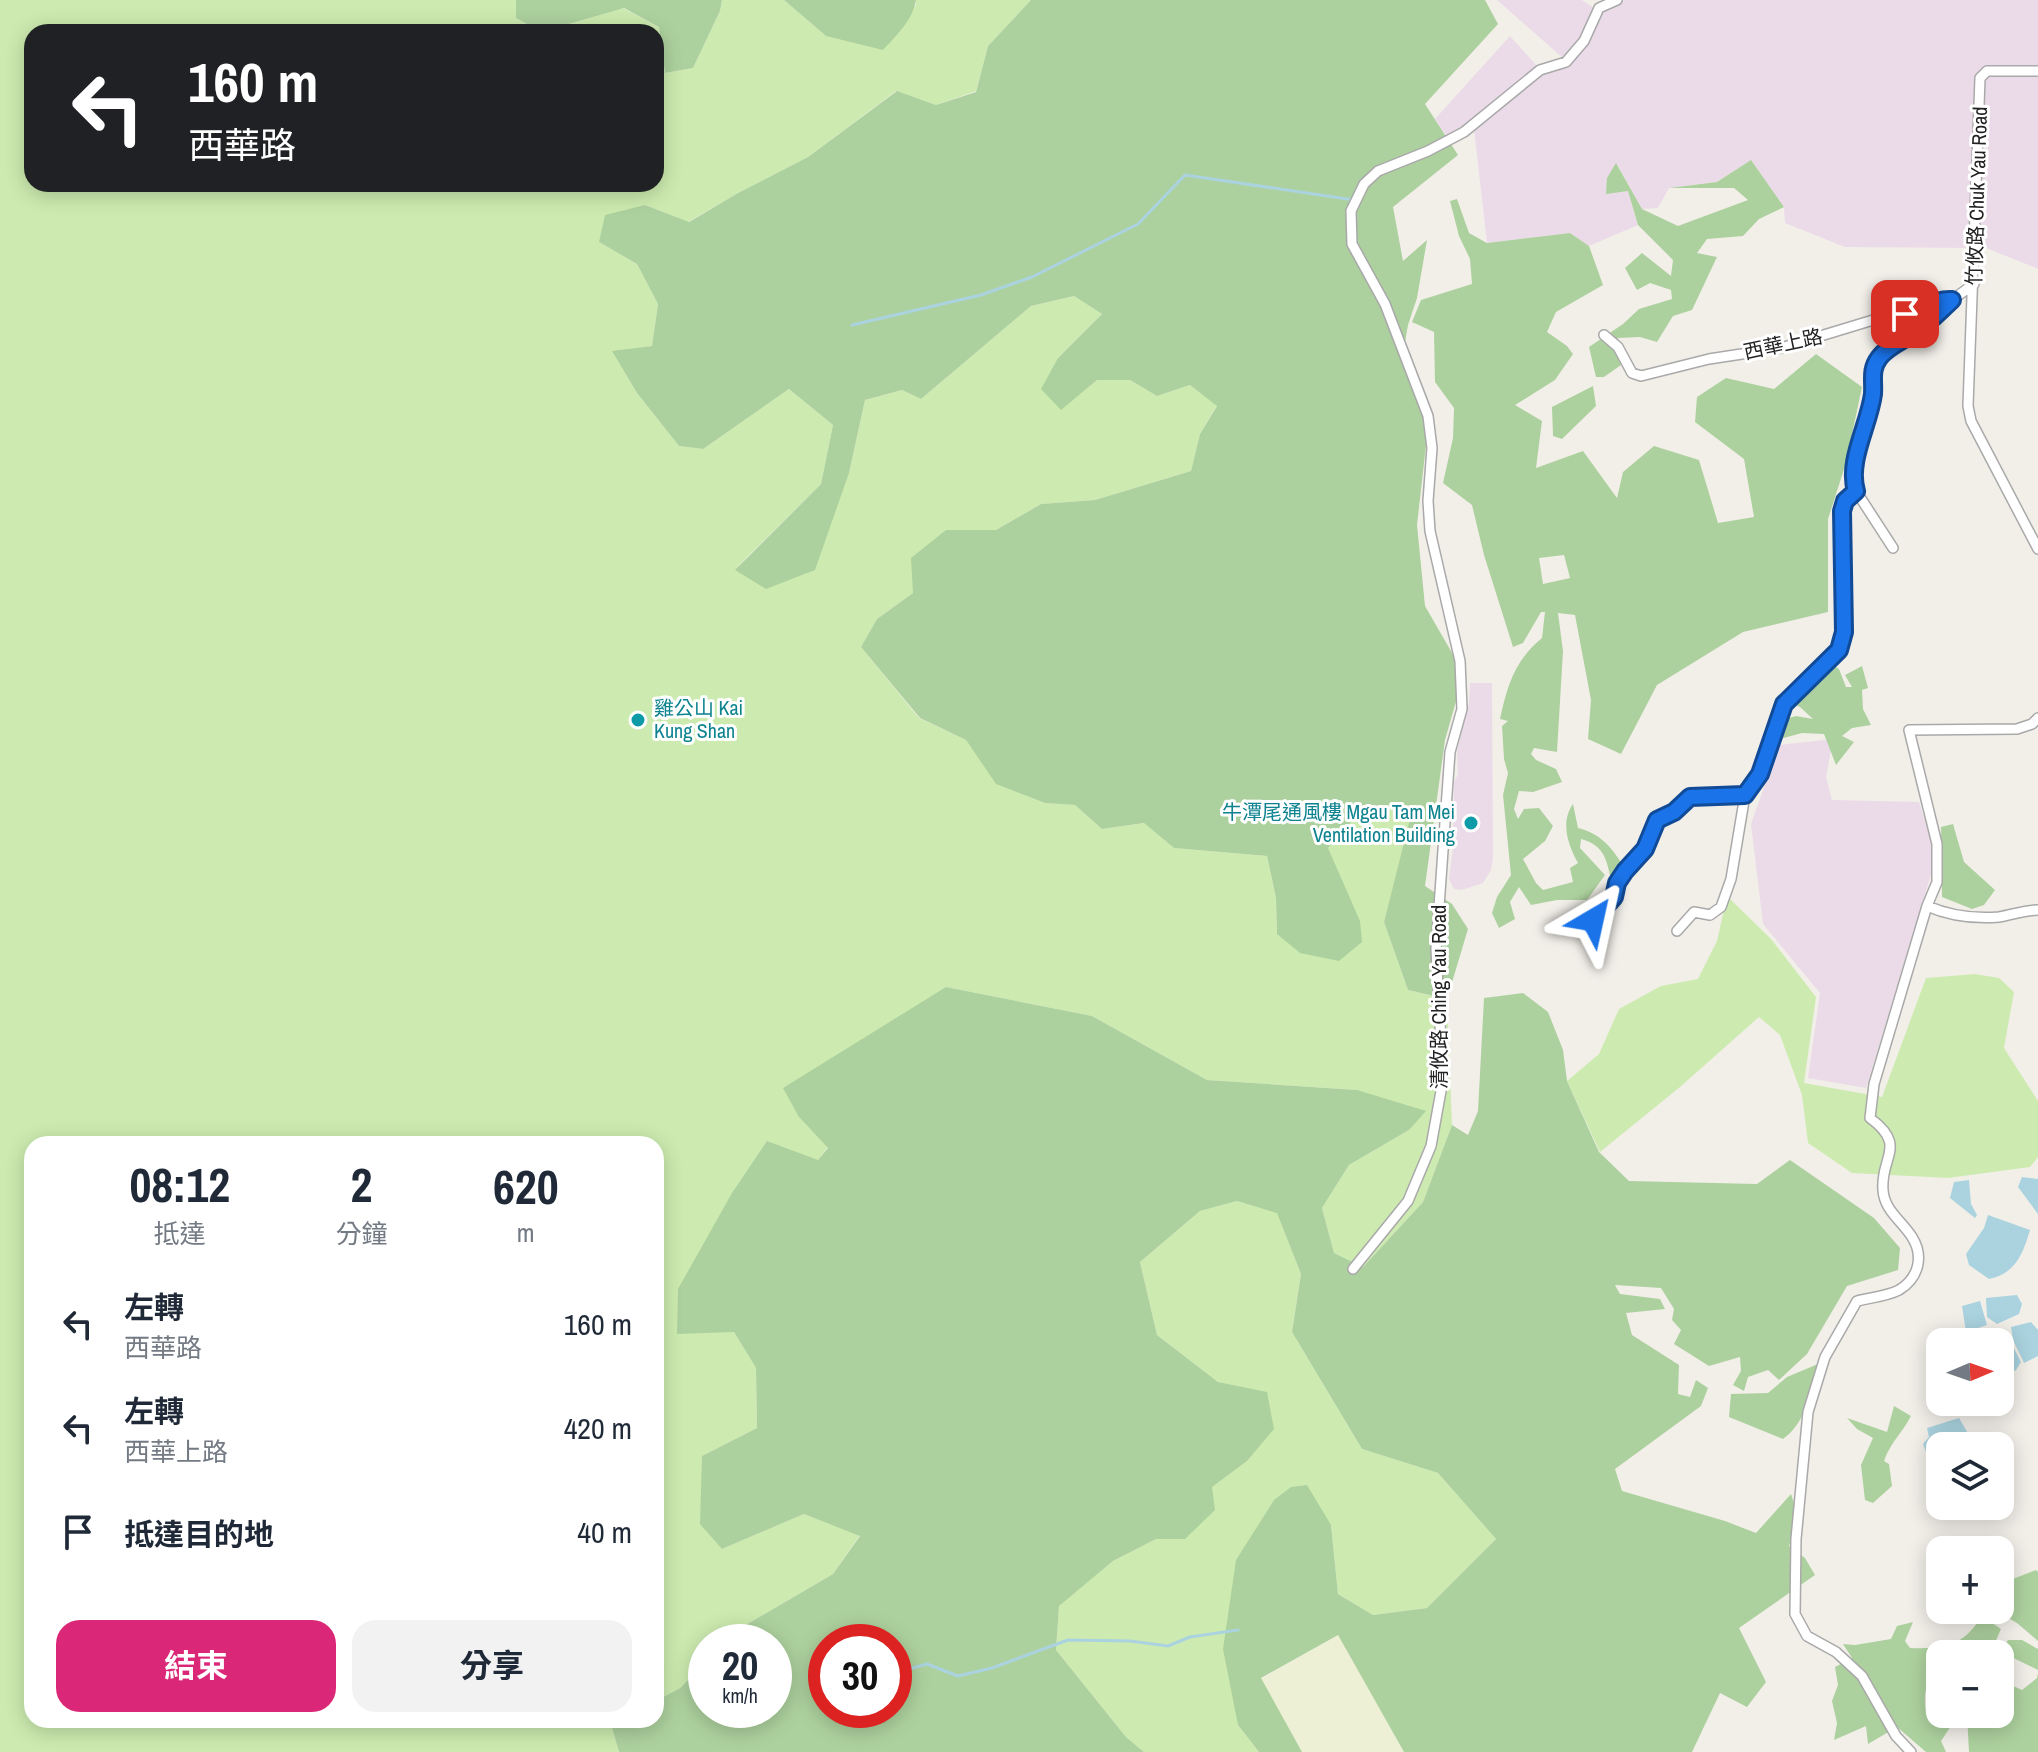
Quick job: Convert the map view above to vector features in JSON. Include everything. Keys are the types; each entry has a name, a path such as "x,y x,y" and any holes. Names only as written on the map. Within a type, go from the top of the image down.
{"street":[{"path":"1588,0 1599,8 1617,0"},
{"name":"清攸路 Ching Yau Road","path":"1353,1269 1408,1201 1431,1146 1443,1080 1437,921 1450,752 1462,709 1459,654 1431,542 1428,510 1432,448 1428,416 1385,304 1352,244 1351,211 1364,184 1378,171 1428,151 1464,132 1540,70 1566,62 1584,41 1599,8"},
{"name":"竹攸路 Chuk Yau Road","path":"2038,71 1987,71 1980,78 1968,406 1971,421 2038,549"},
{"name":"西華上路","path":"1604,335 1618,347 1632,373 1641,376 1709,359 1781,348 1883,317 1919,311 1940,300 1952,300 1974,284"},
{"path":"1893,548 1856,491 1853,481 1857,455 1871,413 1872,371 1881,354 1917,332 1952,300"},
{"path":"1677,931 1694,912 1710,915 1721,907 1731,879 1745,795 1760,774 1784,704 1839,650 1844,632 1842,511 1845,501 1856,491"},
{"path":"1911,1752 1896,1736 1862,1676 1836,1652 1807,1636 1795,1614 1796,1547 1808,1412 1825,1357 1857,1301 1899,1290 1916,1272 1920,1255 1913,1237 1890,1210 1883,1190 1891,1147 1884,1128 1870,1118 1874,1084 1927,906 1937,882 1937,844 1909,730 2017,729 2032,724 2038,718"},
{"path":"1593,920 1614,897 1617,883 1645,849 1657,820 1674,812 1690,797 1745,795"},
{"path":"1927,906 1942,913 1969,918 2001,917 2038,910"}],"shaded area":[{"path":"1497,0 1582,0 1595,9 1581,40 1564,59"},
{"path":"1625,0 2038,0 2038,68 1986,67 1977,77 1972,248 1845,247 1785,223 1784,207 1751,160 1717,182 1669,188 1658,208 1642,209 1617,164 1606,193 1628,191 1638,225 1589,246 1570,233 1487,243 1474,129 1541,73 1568,65 1602,11"},
{"path":"1510,36 1538,67 1462,129 1447,137 1435,119"},
{"path":"1988,74 2038,74 2038,269 1979,245 1984,79"},
{"name":"牛潭尾通風樓 Mgau Tam Mei Ventilation Building","path":"1470,683 1492,683 1493,858 1491,870 1483,883 1462,890 1454,889 1449,879 1453,848 1454,781 1458,775 1457,751 1469,703"},
{"path":"1833,739 1826,777 1832,800 1919,802 1931,840 1933,868 1866,1088 1808,1078 1820,993 1763,924 1751,824 1779,745"}],"green space":[{"path":"0,0 516,0 516,18 527,24 24,24 24,192 664,192 664,65 665,73 693,68 720,11 722,0 784,0 826,36 916,6 916,0 1031,0 988,46 976,91 936,105 896,91 808,157 688,222 645,205 599,242 637,264 658,304 652,346 613,352 637,393 679,446 703,449 789,389 833,425 821,484 735,569 849,473 865,400 902,390 921,399 1031,306 1074,296 1102,314 1058,358 1061,409 1097,380 1130,380 1157,396 1190,385 1217,405 1200,434 1191,471 1095,500 1041,504 996,530 946,530 913,593 877,619 861,647 919,718 966,740 997,784 1045,803 1075,805 1102,829 1145,823 1174,848 1267,856 1276,898 1277,934 1327,849 1359,813 1401,805 1413,812 1384,922 1408,990 1447,999 1452,1125 1423,1202 1363,1267 1334,1253 1322,1208 1349,1165 1409,1130 1357,1090 1207,1080 1092,1016 946,987 799,1117 828,1147 818,1160 734,1332 756,1368 757,1428 702,1456 722,1549 804,1514 860,1535 833,1574 747,1624 688,1624 688,1680 664,1697 664,1136 24,1136 24,1728 612,1728 619,1752 0,1752"},
{"path":"516,0 722,0 720,11 693,68 665,73 664,24 653,24 624,8 569,24 527,24 516,18"},
{"path":"784,0 916,0 908,21 883,50 826,36"},
{"path":"1031,0 1485,0 1498,24 1425,104 1458,155 1393,207 1403,261 1427,240 1402,359 1429,419 1417,525 1425,606 1455,658 1459,691 1445,740 1425,886 1452,904 1468,929 1447,999 1408,990 1384,922 1412,811 1400,805 1359,813 1328,848 1360,921 1362,942 1339,961 1300,953 1277,934 1276,898 1267,856 1174,848 1144,823 1102,829 1075,805 1045,803 996,784 966,740 920,718 861,647 877,619 913,593 911,558 946,530 996,530 1041,504 1095,500 1191,471 1200,434 1217,406 1190,385 1157,396 1130,380 1097,380 1061,410 1041,389 1058,358 1102,314 1074,296 1031,306 921,399 902,390 865,400 849,473 815,570 766,589 735,570 821,484 833,425 789,389 703,449 679,446 637,393 612,351 652,346 658,304 637,264 599,242 605,215 645,205 689,222 808,157 897,91 936,105 976,92 988,46"},
{"path":"623,8 653,24 569,24"},
{"path":"1751,160 1784,207 1759,219 1743,236 1707,239 1697,253 1717,257 1692,310 1673,316 1657,342 1640,337 1618,338 1621,365 1604,377 1596,377 1589,347 1639,309 1672,299 1671,290 1650,283 1637,290 1625,268 1642,253 1671,276 1673,260 1638,225 1628,191 1606,194 1607,178 1616,163 1642,209 1678,226 1748,200 1734,188 1669,188 1717,182"},
{"path":"1457,199 1469,233 1487,243 1570,233 1589,246 1603,285 1556,312 1547,332 1573,354 1555,380 1515,405 1542,421 1536,468 1583,451 1617,498 1623,472 1654,446 1699,460 1718,523 1754,517 1744,459 1695,422 1697,397 1726,378 1774,389 1816,354 1862,387 1846,463 1828,519 1828,612 1743,632 1657,685 1621,754 1588,739 1591,700 1575,615 1558,613 1563,651 1557,752 1534,748 1531,754 1536,760 1556,769 1562,782 1533,792 1519,791 1514,809 1518,819 1524,809 1539,808 1553,826 1545,841 1523,859 1543,890 1573,882 1570,868 1578,863 1566,826 1573,804 1578,828 1604,841 1622,864 1611,879 1599,848 1581,839 1580,848 1605,875 1587,900 1557,900 1531,905 1519,887 1510,902 1515,919 1499,928 1492,913 1497,897 1511,875 1503,795 1508,773 1502,726 1508,721 1500,719 1514,674 1525,655 1542,638 1545,612 1541,612 1523,643 1513,647 1472,505 1443,483 1453,438 1454,408 1435,382 1434,332 1412,322 1421,300 1472,284 1470,259 1459,236 1450,201","holes":["1564,555 1570,578 1543,584 1539,558"]},
{"path":"1593,386 1596,406 1562,439 1553,436 1552,407"},
{"path":"1823,659 1839,669 1846,687 1852,687 1845,675 1862,666 1868,688 1862,690 1863,709 1871,725 1852,728 1842,736 1854,742 1836,765 1824,734 1802,733 1780,739 1782,720 1796,716 1813,719 1800,707 1783,699 1790,688"},
{"path":"1953,824 1964,862 1995,890 1984,905 1972,909 1942,897 1941,827"},
{"path":"1727,896 1771,939 1816,997 1804,1083 1882,1097 1926,978 1975,974 1999,978 2014,992 2004,1048 2038,1101 2038,1157 2030,1167 1948,1178 1852,1173 1808,1143 1802,1095 1780,1035 1759,1017 1600,1152 1567,1081 1599,1054 1619,1009 1661,986 1698,979 1717,941"},
{"path":"946,987 1092,1016 1207,1080 1357,1090 1426,1111 1409,1130 1349,1165 1322,1208 1334,1253 1363,1267 1423,1202 1452,1125 1468,1135 1478,1111 1484,998 1523,993 1548,1012 1563,1050 1567,1081 1599,1152 1629,1181 1757,1184 1790,1160 1874,1218 1900,1248 1898,1270 1847,1286 1807,1354 1779,1380 1768,1370 1748,1377 1744,1391 1733,1385 1741,1371 1740,1357 1709,1366 1674,1344 1681,1330 1672,1320 1674,1309 1661,1288 1615,1285 1620,1294 1660,1299 1665,1309 1626,1313 1632,1335 1679,1365 1678,1394 1690,1397 1696,1380 1708,1388 1701,1406 1615,1469 1622,1491 1756,1533 1791,1494 1799,1519 1789,1546 1805,1558 1815,1575 1739,1628 1766,1682 1747,1707 1720,1693 1692,1752 1404,1752 1338,1635 1261,1678 1302,1752 1259,1752 1238,1725 1223,1649 1236,1560 1274,1500 1291,1487 1307,1485 1331,1525 1338,1594 1373,1615 1427,1608 1496,1539 1438,1473 1362,1449 1292,1332 1301,1274 1277,1213 1237,1201 1200,1211 1140,1262 1157,1335 1218,1382 1267,1392 1274,1429 1247,1461 1212,1487 1215,1510 1185,1539 1156,1539 1113,1561 1059,1606 1056,1650 1126,1737 1144,1752 619,1752 612,1728 664,1728 664,1697 688,1680 688,1728 792,1728 792,1624 747,1624 833,1574 860,1536 804,1514 722,1549 700,1524 702,1456 757,1428 756,1368 734,1332 677,1334 678,1289 732,1193 767,1141 818,1160 828,1148 799,1117 783,1088"},
{"path":"1237,1201 1277,1212 1301,1274 1292,1332 1362,1449 1438,1473 1496,1539 1427,1608 1373,1615 1338,1594 1331,1525 1238,1725 1259,1752 1144,1752 1126,1737 1056,1650 1059,1605 1113,1561 1156,1539 1211,1487 1247,1461 1267,1393 1218,1382 1157,1335 1140,1262 1200,1211"},
{"path":"1818,1364 1803,1415 1783,1439 1729,1417 1731,1394 1768,1393 1787,1377"},
{"path":"1894,1406 1911,1416 1884,1461 1889,1464 1892,1486 1873,1503 1865,1500 1861,1465 1873,1438 1857,1429 1847,1418 1887,1432"},
{"path":"2036,1570 2038,1572 2038,1641 2014,1621 2014,1579"},
{"path":"1913,1622 1905,1641 1910,1648 1926,1648 1926,1728 1950,1728 1941,1741 1946,1752 1926,1752 1897,1727 1868,1744 1866,1726 1834,1740 1837,1723 1832,1701 1838,1685 1835,1667 1852,1658 1843,1644 1891,1639 1897,1626"},
{"path":"1994,1624 2001,1629 1996,1640 1960,1640 1975,1626"},
{"path":"1338,1635 1404,1752 1302,1752 1261,1679"},
{"path":"2014,1640 2022,1640 2038,1649 2038,1670 2014,1658"},
{"path":"2038,1673 2038,1752 1969,1752 1968,1728 2014,1728 2014,1686 2022,1690 2037,1678"}],"water":[{"path":"2022,1177 2038,1179 2038,1214 2018,1187"},
{"path":"1969,1180 1971,1204 1977,1215 1975,1218 1950,1198 1954,1182"},
{"path":"1988,1215 2030,1230 2012,1268 1989,1279 1969,1265 1966,1254 1984,1228"},
{"path":"2017,1295 2022,1304 2019,1314 1997,1324 1987,1317 1986,1298"},
{"path":"1980,1301 1987,1325 1965,1328 1962,1306"},
{"path":"2031,1322 2038,1330 2038,1356 2024,1363 2014,1342 2014,1328 2011,1327"},
{"path":"2014,1348 2021,1362 2014,1371"},
{"path":"1959,1418 1967,1432 1928,1432 1927,1428"}],"waterway":[{"path":"852,325 981,295 1032,277 1138,224 1185,175 1354,200"},
{"path":"912,1668 927,1664 958,1676 992,1668 1068,1640 1130,1641 1168,1646 1190,1637 1238,1630"}],"place":[{"name":"雞公山 Kai Kung Shan","path":"638,720"},
{"name":"牛潭尾通風樓 Mgau Tam Mei Ventilation Building","path":"1471,823"}],"route":[{"path":"1593,920 1614,897 1617,883 1645,849 1657,820 1674,812 1680,803 1690,797 1745,795 1760,774 1784,704 1839,650 1844,632 1842,511 1845,501 1856,491 1853,481 1857,455 1871,413 1872,371 1881,354 1917,332 1952,300 1940,300 1919,311 1905,314"}]}
